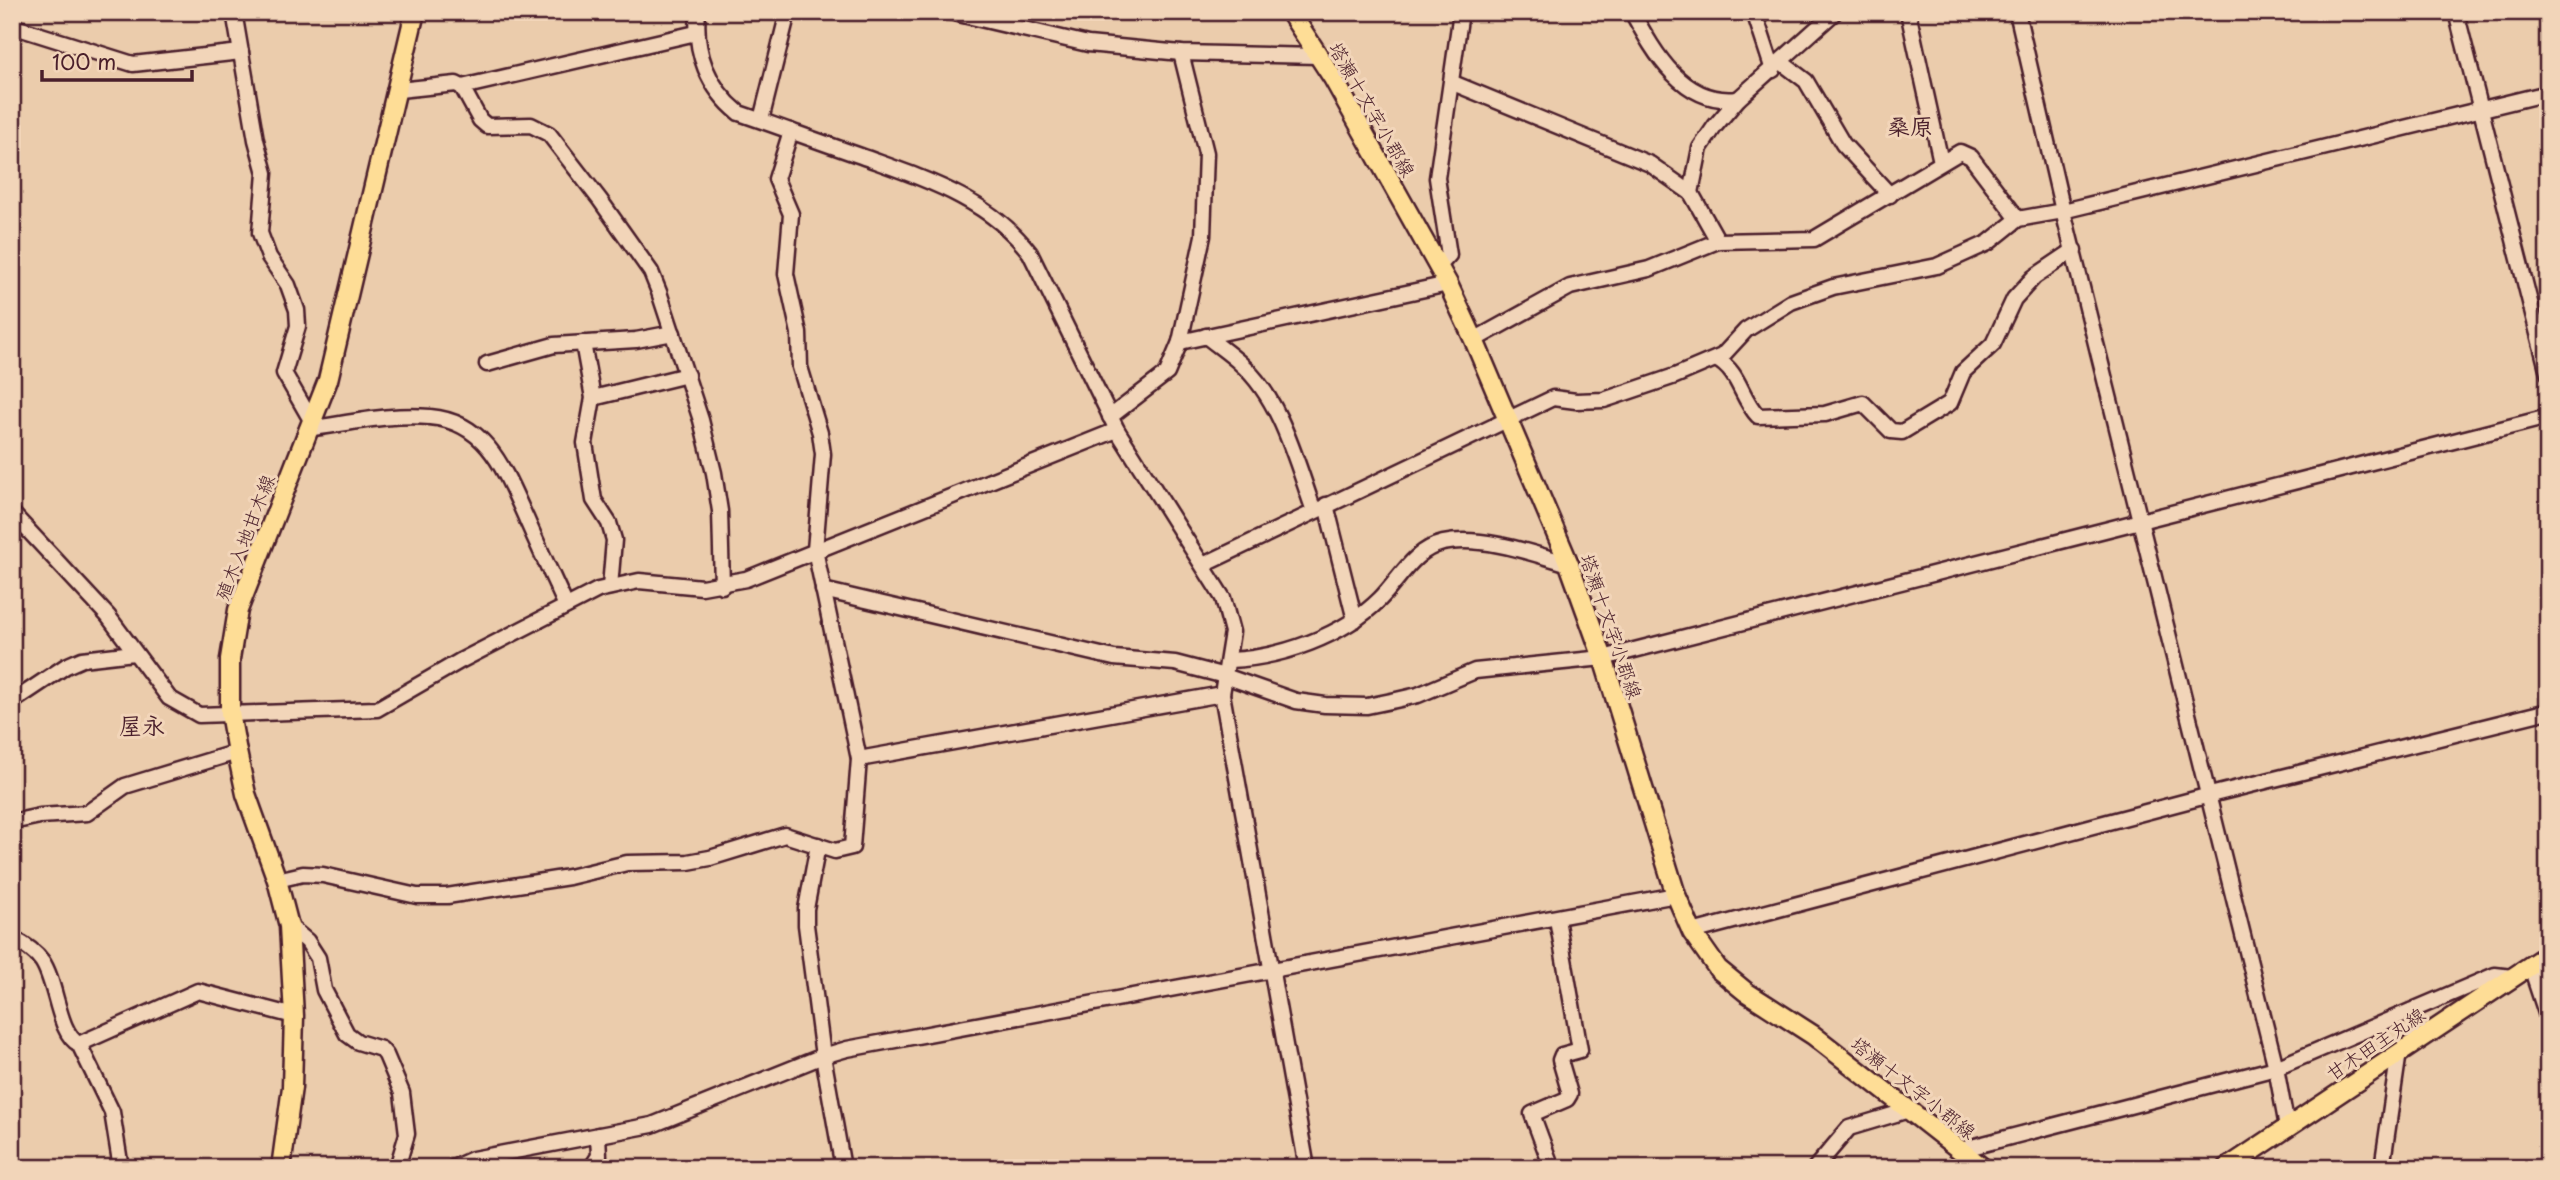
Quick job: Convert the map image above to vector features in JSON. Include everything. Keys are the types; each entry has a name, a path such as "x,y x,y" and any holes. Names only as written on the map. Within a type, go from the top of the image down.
{"main road":[{"name":"殖木入地甘木線","path":"281,1168 292,1087 294,1016 289,926 277,880 246,794 230,713 230,659 238,610 328,380 399,90 415,12"},
{"name":"塔瀬十文字小郡線","path":"1290,12 1318,56 1448,284 1474,340 1569,564 1603,658 1676,895 1692,932 1718,969 1746,992 1813,1035 1983,1168"},
{"name":"甘木田主丸線","path":"2227,1168 2548,954"}],"street":[{"path":"234,12 265,173 260,233 269,257 288,285 296,310 298,326 284,373 309,425 410,416 432,417 456,423 481,437 496,454 509,478 566,606"},
{"path":"698,12 696,33 709,78 720,98 739,113 933,182 996,217 1031,253 1114,423 1223,598 1232,632 1222,694 1307,1168"},
{"path":"761,120 788,12"},
{"path":"950,12 1088,44 1181,53 1318,56"},
{"path":"1438,267 1449,255 1437,178 1453,83 1461,12"},
{"path":"1632,12 1660,61 1675,77 1709,96 1738,100"},
{"path":"1754,12 1777,66 1806,81 1843,144 1890,195"},
{"path":"1691,192 1700,148 1738,100 1835,12"},
{"path":"1908,12 1941,162"},
{"path":"2017,12 2063,211 2210,795 2276,1068 2287,1127"},
{"path":"2456,12 2548,373"},
{"path":"12,26 133,64 241,52"},
{"path":"462,87 696,33"},
{"path":"12,513 108,616 169,698 199,715 377,709 566,606 610,587 639,581 722,586 746,579 1114,423 1167,373 1180,342 1203,236 1206,153 1181,53"},
{"path":"1453,83 1650,164 1691,192 1718,241"},
{"path":"399,90 456,84 462,87 480,120 487,126 531,125 549,134 651,272 687,375 714,473 720,511 722,586"},
{"path":"1203,565 1553,398 1589,401 1625,394 1716,359 1746,330 1791,302 1843,284 1937,266 1988,243 2018,219 2063,211 2548,93"},
{"path":"277,880 303,874 323,875 417,896 447,896 569,877 627,863 688,862 785,835 835,852 852,847 859,759 815,550 823,454 820,433 800,367 799,333 786,274 791,214 776,179 791,131"},
{"path":"1474,340 1570,287 1649,269 1718,241 1814,239 1960,152 1971,157 2018,219"},
{"path":"1716,359 1732,371 1745,399 1758,416 1825,414 1863,403 1891,430 1902,432 1950,403 1964,372 1993,344 2014,299 2034,276 2074,250"},
{"path":"1180,342 1448,284"},
{"path":"487,364 554,345 635,340 673,333"},
{"path":"1206,336 1241,364 1266,394 1320,508 1355,620"},
{"path":"583,343 593,398 585,443 594,500 613,533 610,587"},
{"path":"593,398 687,375"},
{"path":"823,590 1114,658 1175,663 1225,676 1296,701 1367,706 1418,695 1475,671 1603,658 2548,417"},
{"path":"1229,660 1270,655 1339,630 1381,598 1414,559 1444,543 1520,549 1569,564"},
{"path":"12,702 66,666 82,659 134,653"},
{"path":"859,759 1222,694"},
{"path":"1692,932 2210,795 2548,711"},
{"path":"12,822 87,813 125,786 237,752"},
{"path":"818,845 806,909 806,925 822,1056 843,1168"},
{"path":"453,1168 473,1159 672,1119 822,1056 1676,895"},
{"path":"1552,1168 1532,1114 1567,1099 1570,1094 1560,1060 1562,1055 1580,1050 1557,919"},
{"path":"289,926 307,941 318,958 324,990 348,1034 358,1042 381,1049 386,1055 402,1093 407,1134 405,1149 399,1161 401,1168"},
{"path":"12,938 27,946 42,961 52,981 66,1031 72,1041 79,1044 112,1112 121,1168"},
{"path":"2530,965 2548,1019"},
{"path":"1960,1150 2276,1068 2495,975 2512,977"},
{"path":"79,1044 198,991 294,1016"},
{"path":"2382,1168 2399,1052"},
{"path":"1815,1168 1849,1128 1909,1110"},
{"path":"591,1168 599,1156 598,1135"}],"waterway":[{"path":"12,1156 28,1168"}],"district":[{"name":"桑原","path":"1910,125"},
{"name":"屋永","path":"142,724"}]}
